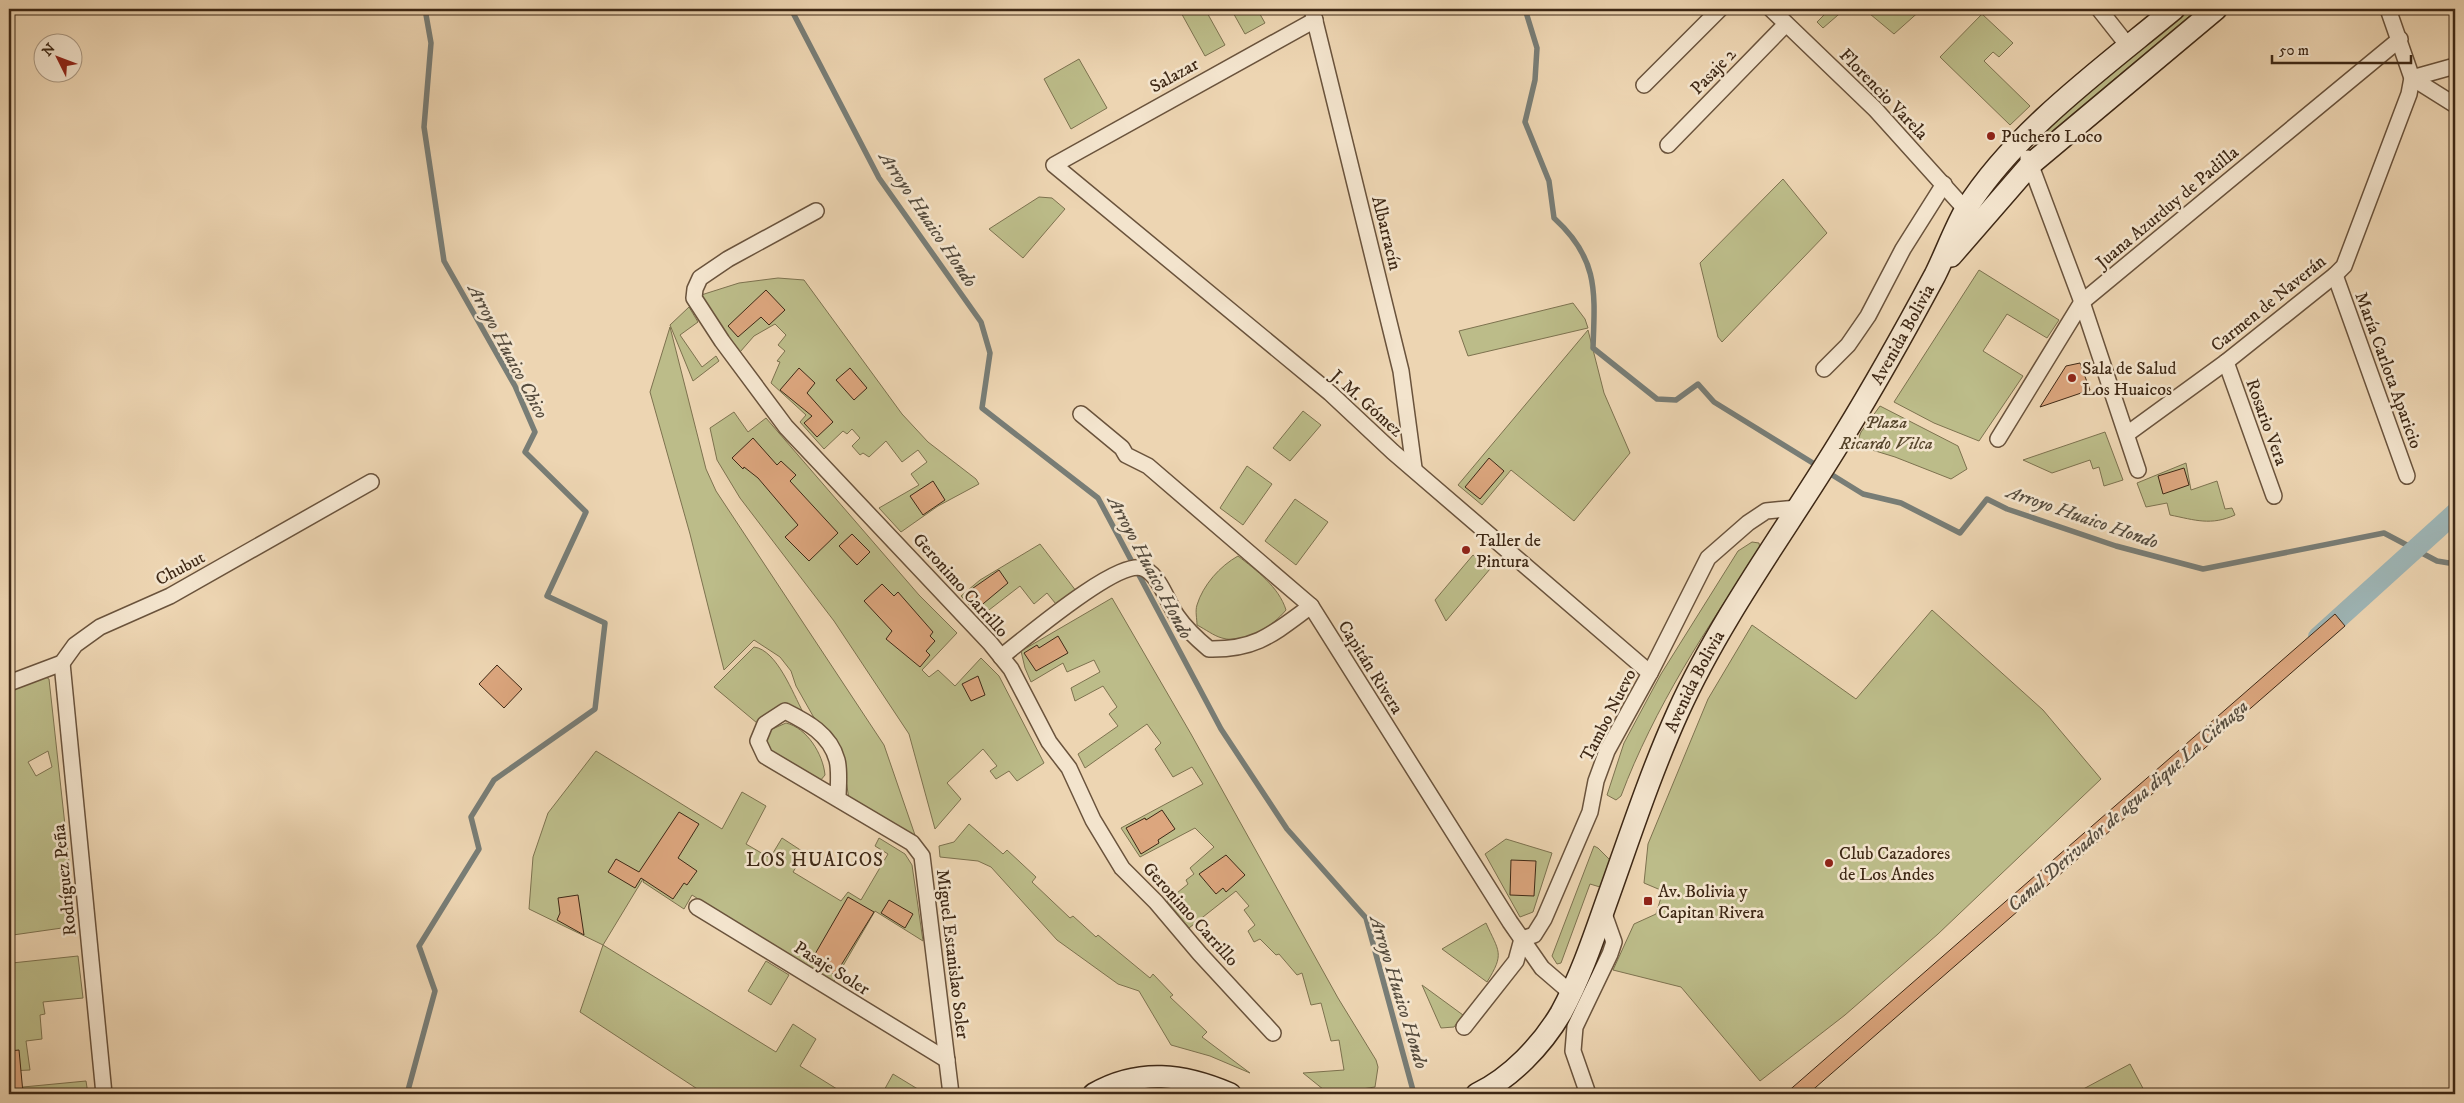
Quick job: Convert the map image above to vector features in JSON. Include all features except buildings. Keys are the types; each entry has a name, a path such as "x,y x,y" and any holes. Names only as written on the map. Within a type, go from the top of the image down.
{"street":[{"path":"1644,85 1720,9"},
{"name":"Florencio Varela","path":"1771,9 1875,109 1966,210"},
{"path":"2099,9 2129,47"},
{"name":"Avenida Bolivia","path":"1477,1094 1508,1075 1529,1053 1548,1032 1570,993 1603,911 1659,755 1679,709 1717,638 1797,508 1843,438 1937,271 1966,210 1997,168 2020,144 2078,89 2174,9"},
{"name":"Avenida Bolivia","path":"1937,271 2031,164 2216,9"},
{"path":"2388,9 2412,78 2455,105"},
{"name":"Salazar","path":"1054,165 1314,14"},
{"name":"Albarracín","path":"1314,14 1401,371 1414,468"},
{"name":"Pasaje 2","path":"1668,145 1786,24"},
{"name":"Juana Azurduy de Padilla","path":"1998,439 2082,302 2400,39"},
{"path":"2412,78 2455,66"},
{"name":"Carmen de Naverán","path":"2128,434 2226,362 2335,276 2344,266 2409,94 2412,78"},
{"path":"2020,144 2031,164 2082,302 2128,434 2138,470"},
{"name":"J. M. Gómez","path":"1054,165 1330,393 1650,673"},
{"path":"1824,369 1848,345 1868,316 1903,249 1944,184"},
{"name":"Geronimo Carrillo","path":"816,211 728,259 700,278 695,289 694,298 722,341 786,427 825,470 898,543 1011,669 1049,742 1069,768 1093,820 1122,868 1156,902 1200,954 1273,1033"},
{"name":"María Carlota Aparicio","path":"2335,276 2407,476"},
{"name":"Rosario Vera","path":"2226,362 2274,496"},
{"name":"Capitán Rivera","path":"1081,414 1122,448 1126,456 1148,466 1311,606 1522,940 1542,968 1570,993"},
{"name":"Chubut","path":"62,663 74,645 100,627 170,596 371,482"},
{"name":"Tambo Nuevo","path":"1522,940 1534,935 1544,920 1590,812 1596,781 1607,750 1650,673 1708,558 1748,523 1766,511 1797,508"},
{"path":"1001,657 1086,591 1134,566 1145,570 1156,581 1177,616 1209,649 1229,650 1263,640 1311,606"},
{"path":"9,684 62,663"},
{"name":"Rodríguez Peña","path":"62,663 104,1094"},
{"name":"Miguel Estanislao Soler","path":"838,799 838,761 828,740 812,725 785,711 765,724 758,740 765,756 912,843 922,856 951,1094"},
{"name":"Pasaje Soler","path":"697,907 947,1060"},
{"path":"1588,1094 1572,1051 1575,1027 1614,942 1603,911"},
{"path":"1464,1027 1516,961 1522,940"},
{"path":"1094,1094 1119,1082 1136,1077 1163,1075 1207,1085 1230,1094"}],"green space":[{"path":"1179,9 1205,9 1225,45 1205,56"},
{"path":"1231,9 1257,9 1265,23 1245,34"},
{"path":"1830,9 1845,9 1823,28 1817,22"},
{"path":"1864,9 1922,9 1894,34"},
{"path":"2190,9 2198,9 2039,142 2036,141 2036,137"},
{"path":"1982,14 2013,43 1999,57 1993,52 1984,61 2030,106 2010,125 1940,57"},
{"path":"1079,59 1107,108 1071,129 1044,79"},
{"path":"1783,179 1827,233 1722,342 1718,337 1700,263"},
{"path":"1039,197 1052,198 1065,209 1023,258 989,229"},
{"path":"1979,270 2059,320 2047,338 2007,314 1983,351 2023,376 1979,441 1934,423 1894,402"},
{"path":"778,278 804,280 902,414 928,442 976,479 979,484 938,506 901,532 879,508 919,485 911,474 927,462 918,450 902,462 886,441 869,457 863,453 860,455 852,446 860,438 852,429 847,434 843,431 824,449 800,422 806,415 771,383 780,362 777,361 785,351 778,345 786,335 775,324 754,336 740,352 698,296 739,283"},
{"path":"1573,303 1585,319 1588,328 1468,356 1459,331"},
{"path":"689,307 698,322 680,335 702,367 716,356 719,361 693,381 670,325"},
{"path":"670,327 706,469 716,491 884,745 916,838 849,799 844,768 834,740 813,716 796,686 791,671 780,657 754,640 724,670 690,534 650,392"},
{"path":"1588,330 1604,393 1630,453 1574,521 1511,470 1482,505 1458,485"},
{"name":"Plaza Ricardo Vilca","path":"1880,406 1958,446 1967,469 1951,479 1895,457 1856,445 1861,432"},
{"path":"1303,411 1321,425 1290,461 1273,448"},
{"path":"734,412 748,432 766,418 919,595 957,633 922,670 929,677 938,670 955,686 981,658 999,676 1044,763 1017,781 1009,771 996,779 990,771 997,766 983,749 947,783 961,799 935,829 909,734 834,621 740,498 717,460 710,428"},
{"path":"2105,432 2123,480 2104,486 2099,467 2093,469 2090,460 2052,473 2023,460"},
{"path":"2186,463 2191,490 2217,481 2225,509 2232,508 2235,515 2218,520 2203,521 2170,515 2167,503 2146,507 2137,483"},
{"path":"1247,466 1272,484 1243,525 1220,508"},
{"path":"1295,499 1328,522 1296,565 1265,541"},
{"path":"1752,542 1759,543 1760,549 1701,638 1683,669 1649,731 1621,796 1616,800 1607,795 1624,743 1661,674 1738,551"},
{"path":"1040,544 1083,600 1064,614 1047,593 1034,604 1020,586 980,617 961,596 980,580"},
{"path":"1473,555 1490,569 1446,621 1435,600"},
{"path":"1238,556 1272,586 1286,610 1274,622 1257,633 1239,639 1231,639 1219,637 1197,625 1196,610 1203,590 1208,583 1231,560"},
{"path":"1112,598 1191,734 1338,998 1376,1060 1378,1067 1375,1087 1329,1094 1303,1073 1344,1070 1339,1040 1331,1041 1321,1003 1311,1005 1302,973 1297,975 1279,954 1276,955 1260,939 1254,942 1248,931 1255,925 1244,910 1249,906 1236,891 1189,928 1167,901 1188,884 1186,880 1194,874 1190,868 1214,847 1195,828 1140,857 1121,828 1203,784 1192,767 1173,777 1155,749 1161,743 1147,724 1085,768 1078,754 1118,726 1109,714 1117,707 1103,686 1075,701 1071,688 1100,672 1094,660 1067,672 1063,663 1031,682 1021,651"},
{"name":"Club Cazadores de Los Andes","path":"1932,610 2043,710 2101,779 1938,934 1845,1015 1760,1081 1681,987 1613,970 1634,924 1656,914 1663,891 1644,883 1648,844 1708,699 1752,625 1856,699"},
{"path":"754,647 762,650 777,664 803,712 767,715 757,723 714,687"},
{"path":"41,674 49,679 76,926 13,935 12,963 78,956 83,998 43,1002 45,1014 40,1015 42,1039 26,1041 30,1070 9,1071 9,692","holes":["48,751 52,767 36,776 28,762"]},
{"path":"786,723 801,730 813,743 824,767 825,775 820,781 769,750 765,740 770,730"},
{"path":"596,751 722,829 742,792 766,806 746,844 770,858 782,838 805,853 793,872 841,901 848,892 861,900 888,854 875,846 879,838 905,854 912,865 923,941 875,911 833,983 692,895 684,909 643,882 646,874 603,945 529,909 533,857 548,813"},
{"path":"969,824 1003,854 1007,850 1036,877 1032,882 1070,918 1073,916 1096,937 1098,935 1150,978 1153,974 1173,995 1170,997 1207,1032 1202,1037 1250,1073 1210,1056 1171,1045 1139,991 1118,984 1057,940 991,867 978,861 940,857 939,846 954,842"},
{"path":"1506,839 1552,853 1533,912 1520,917 1485,854"},
{"path":"1594,846 1610,860 1600,887 1590,884 1561,963 1557,964 1552,956"},
{"path":"1486,923 1498,952 1496,965 1487,982 1442,949"},
{"path":"603,945 776,1052 793,1024 816,1039 800,1066 845,1094 705,1094 580,1012"},
{"path":"766,961 789,975 771,1005 748,991"},
{"path":"1422,985 1463,1015 1454,1027 1441,1028"},
{"path":"2130,1064 2146,1094 2074,1094"},
{"path":"893,1074 926,1094 882,1094"},
{"path":"86,1081 88,1094 23,1094 23,1087"}],"waterway":[{"name":"Arroyo Huaico Chico","path":"407,1094 435,991 419,946 479,849 471,817 494,780 595,709 605,623 547,596 586,512 525,452 535,432 515,386 444,261 424,127 431,43 425,9"},
{"name":"Arroyo Huaico Hondo","path":"791,9 879,178 981,322 990,353 982,408 1098,498 1221,729 1287,829 1366,918 1414,1094"},
{"name":"Arroyo Huaico Hondo","path":"1525,9 1537,48 1535,80 1525,122 1549,181 1554,218 1569,233 1587,262 1593,293 1593,348 1657,399 1676,400 1698,384 1714,402 1863,494 1901,503 1960,533 1987,499 2007,509 2116,546 2203,569 2384,533 2437,561 2455,564"},
{"name":"Canal Derivador de agua dique La Ciénaga","path":"2318,637 2455,513"}],"place":[{"name":"Puchero Loco","path":"1991,136"},
{"name":"Sala de Salud Los Huaicos","path":"2072,378"},
{"name":"Taller de Pintura","path":"1466,550"},
{"name":"Club Cazadores de Los Andes","path":"1829,863"},
{"name":"Av. Bolivia y Capitan Rivera","path":"1648,901"}],"district":[{"name":"LOS HUAICOS","path":"815,859"}]}
